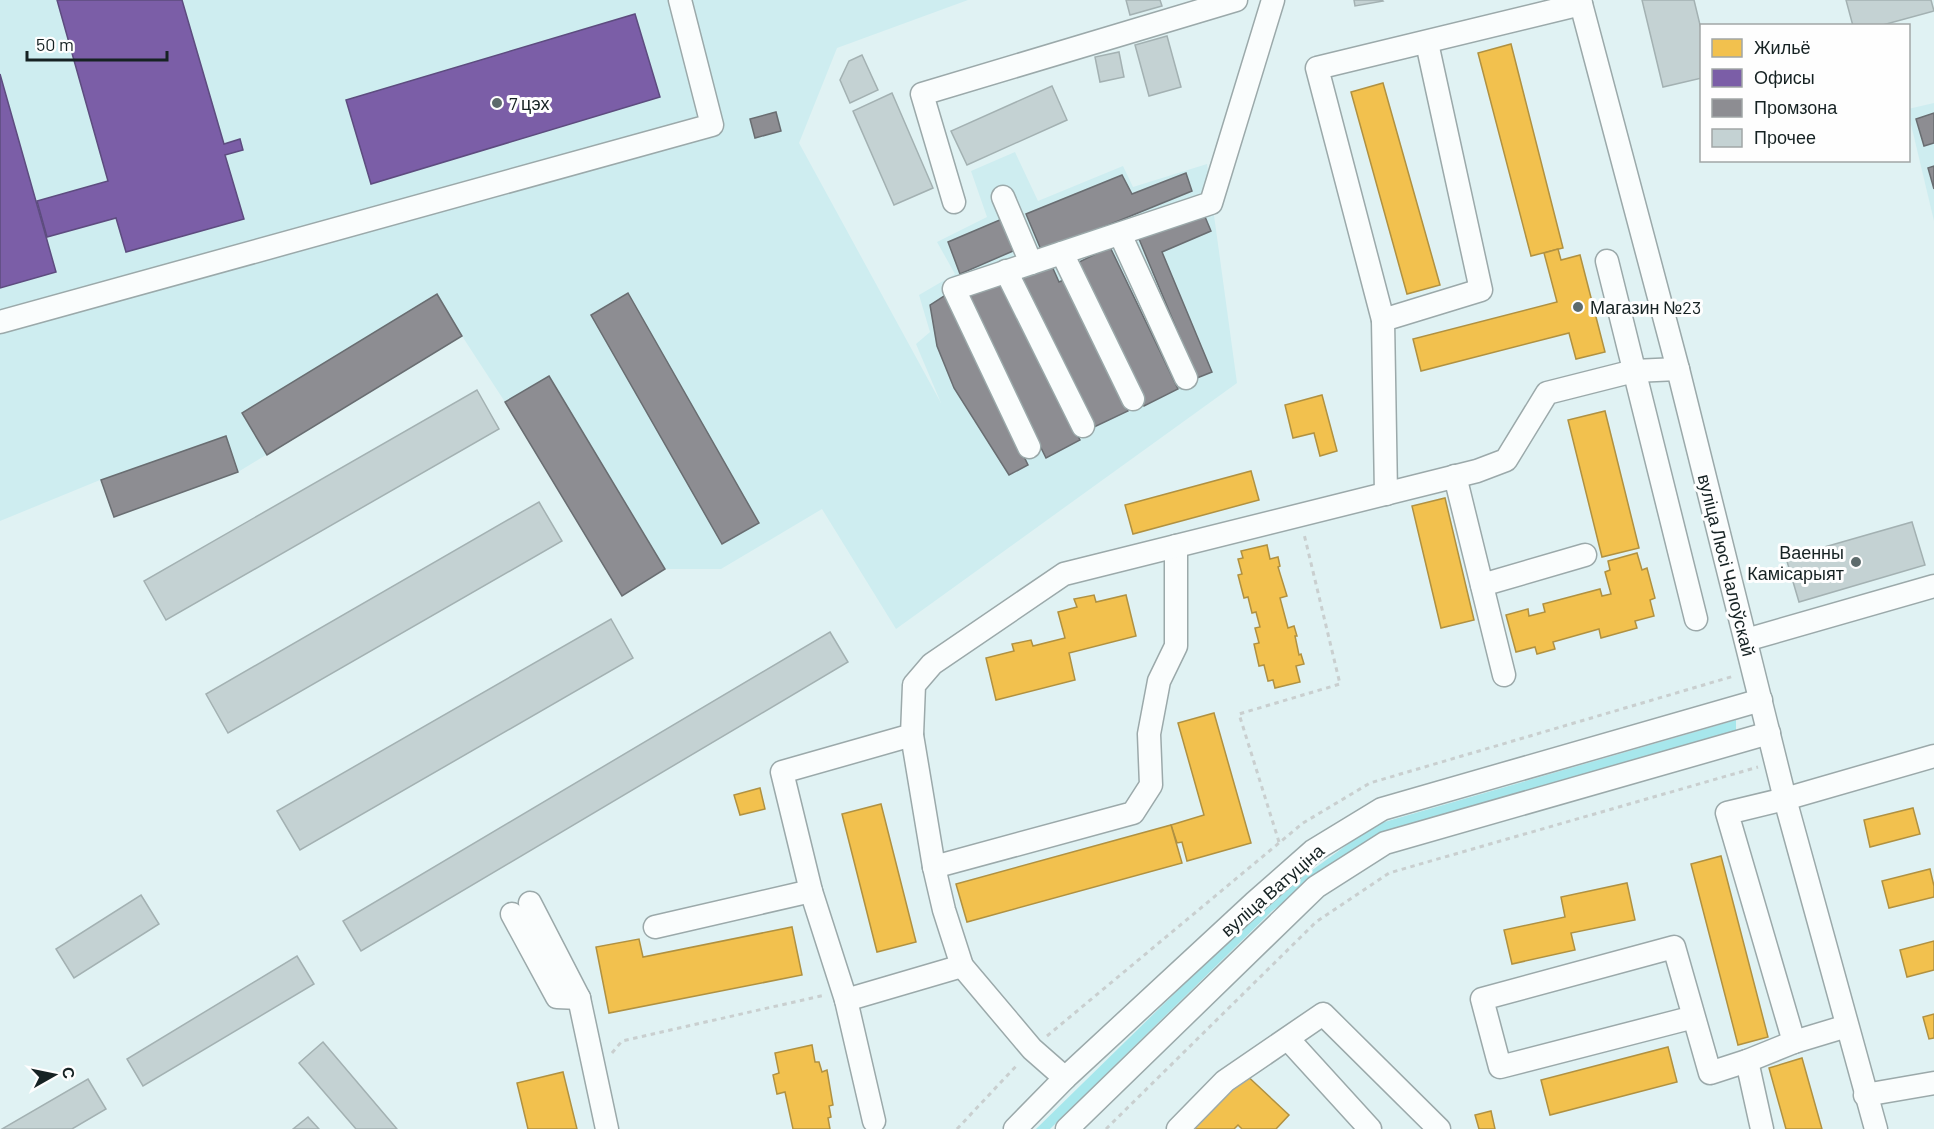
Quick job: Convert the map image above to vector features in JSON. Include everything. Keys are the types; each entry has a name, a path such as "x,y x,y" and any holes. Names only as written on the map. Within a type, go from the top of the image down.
{"street":[{"path":"0,322 712,125 680,0"},
{"path":"954,202 922,94 1236,0"},
{"path":"1029,447 954,289 1211,203 1273,0"},
{"path":"1386,494 1383,320 1317,68 1427,43 1581,2"},
{"name":"вуліца Люсі Чалоўскай","path":"1581,2 1678,369 1785,799 1876,1129"},
{"path":"1383,320 1481,290 1427,43"},
{"path":"1003,197 1031,263"},
{"path":"1120,234 1186,378"},
{"path":"1062,253 1133,399"},
{"path":"1607,261 1696,619"},
{"path":"1006,271 1083,426"},
{"path":"1065,1078 1032,1049 962,966 944,910 934,867 912,735 914,685 932,664 1064,574 1477,471 1506,460 1547,393 1634,370 1678,369"},
{"path":"1455,476 1504,675"},
{"path":"934,867 1133,813 1151,785 1149,734 1159,681 1176,646 1176,546"},
{"path":"1482,585 1585,555"},
{"path":"1746,640 1934,586"},
{"name":"вуліца Ватуціна","path":"1015,1129 1065,1078 1313,851 1382,809 1761,700"},
{"name":"вуліца Ватуціна","path":"1067,1129 1316,887 1385,843 1769,733"},
{"path":"874,1121 844,995 811,891 782,772 912,735"},
{"path":"1794,1042 1727,813 1785,799 1934,756"},
{"path":"655,927 811,891"},
{"path":"521,909 579,998 607,1129"},
{"path":"1694,1017 1500,1067 1482,999 1674,947 1694,1017 1710,1073 1794,1042 1847,1026"},
{"path":"844,995 962,966"},
{"path":"1178,1129 1225,1080 1323,1014 1439,1129"},
{"path":"1288,1039 1370,1129"},
{"path":"1747,1061 1762,1129"},
{"path":"1865,1095 1934,1083"}],"path":[{"path":"1280,842 1239,714 1340,684 1299,515"},
{"path":"1106,1129 1316,922 1389,873 1776,761"},
{"path":"595,1072 621,1041 820,997 844,995"}],"shaded area":[{"path":"0,0 968,0 837,48 799,143 941,403 916,344 930,332 919,295 955,274 937,242 987,217 971,171 1015,152 1038,201 1123,166 1133,187 1207,164 1237,383 896,629 822,509 721,569 665,569 622,596 505,402 462,336 238,472 114,517 100,480 0,521"},
{"path":"1934,103 1934,221 1910,120 1910,109"},
{"path":"1736,720 1736,730 1375,836 1272,911 1050,1129 1036,1129 1266,904 1374,825"}],"building: Жильё":[{"path":"1511,44 1563,248 1531,256 1478,53"},
{"path":"1383,83 1440,285 1407,294 1351,92"},
{"path":"1558,249 1561,260 1580,255 1605,352 1576,359 1569,333 1421,371 1413,339 1557,302 1544,253"},
{"path":"1322,395 1337,451 1320,456 1314,433 1293,438 1285,405"},
{"path":"1605,411 1639,548 1602,557 1568,420"},
{"path":"1251,471 1259,500 1133,534 1125,505"},
{"path":"1445,498 1474,620 1441,628 1412,506"},
{"path":"1267,545 1270,559 1278,557 1280,566 1278,567 1287,596 1280,598 1288,628 1294,626 1299,655 1301,654 1304,664 1296,666 1300,682 1275,688 1273,680 1268,681 1264,665 1259,666 1254,644 1259,643 1255,628 1260,627 1256,612 1252,613 1248,597 1244,598 1238,575 1242,574 1238,559 1243,558 1241,551"},
{"path":"1637,553 1642,570 1647,568 1655,598 1650,600 1654,616 1635,621 1637,628 1601,638 1599,629 1553,642 1555,649 1537,654 1535,647 1516,652 1506,615 1528,609 1529,616 1545,612 1543,604 1600,589 1602,596 1611,594 1605,572 1610,570 1608,561"},
{"path":"1094,595 1096,602 1126,595 1136,636 1069,653 1075,680 996,700 986,658 1014,651 1012,644 1031,640 1033,646 1065,638 1058,612 1077,607 1074,599"},
{"path":"1214,713 1251,843 1187,861 1182,842 1177,843 1171,825 1204,815 1178,723"},
{"path":"760,788 765,809 740,815 734,795"},
{"path":"881,804 916,942 877,952 842,814"},
{"path":"1913,808 1920,834 1870,847 1864,820"},
{"path":"1171,825 1182,863 967,922 956,884"},
{"path":"1721,856 1768,1037 1738,1045 1691,864"},
{"path":"1930,869 1934,897 1889,908 1882,881"},
{"path":"1627,883 1635,920 1571,933 1575,950 1512,964 1504,930 1565,917 1561,897"},
{"path":"792,927 802,975 609,1013 596,947 639,939 643,957"},
{"path":"1934,941 1934,970 1907,977 1900,950"},
{"path":"1934,1014 1934,1038 1929,1039 1923,1017"},
{"path":"812,1045 815,1062 819,1062 822,1072 827,1070 833,1105 829,1106 830,1129 793,1129 785,1092 777,1094 773,1075 779,1073 775,1053"},
{"path":"1668,1047 1677,1082 1550,1115 1541,1080"},
{"path":"1802,1058 1822,1129 1786,1129 1769,1068"},
{"path":"1242,1071 1289,1115 1276,1129 1242,1129 1238,1125 1234,1129 1188,1129"},
{"path":"563,1072 577,1129 528,1129 517,1083"},
{"path":"1491,1111 1495,1129 1479,1129 1475,1115"}],"building: Офисы":[{"path":"57,0 182,0 224,144 240,139 243,150 225,155 244,219 126,252 116,218 47,237 37,201 108,181"},
{"path":"635,14 660,97 371,184 346,100"},
{"path":"0,74 56,272 0,288"}],"building: Промзона":[{"path":"776,112 781,131 755,138 750,119"},
{"path":"1934,113 1934,143 1924,146 1916,119"},
{"path":"1934,166 1934,189 1928,168"},
{"path":"1186,173 1192,191 1042,252 1026,214 1122,175 1132,194"},
{"path":"1203,212 1211,231 1162,252 1212,372 1197,378 1139,239"},
{"path":"1002,219 1013,251 960,274 948,242"},
{"path":"1110,247 1178,389 1144,406 1075,264"},
{"path":"1051,264 1059,282 1066,279 1128,411 1092,428 1021,279"},
{"path":"999,279 1080,440 1046,458 966,295"},
{"path":"628,293 759,523 722,544 591,315"},
{"path":"437,294 462,336 267,455 242,413"},
{"path":"947,294 1028,465 1009,475 954,388 937,346 930,305"},
{"path":"549,376 665,569 622,596 505,402"},
{"path":"226,436 238,472 114,517 101,480"}],"building: Прочее":[{"path":"1126,0 1160,0 1162,6 1130,15"},
{"path":"1354,0 1382,0 1383,1 1355,6"},
{"path":"1642,0 1694,0 1700,25 1700,78 1663,87"},
{"path":"1846,0 1931,0 1934,11 1886,24 1852,24"},
{"path":"1167,36 1181,87 1149,96 1135,45"},
{"path":"1119,52 1124,77 1100,82 1095,57"},
{"path":"862,55 878,90 850,103 840,80 849,61"},
{"path":"1052,86 1067,120 967,165 951,131"},
{"path":"892,93 933,188 894,205 853,111"},
{"path":"477,390 499,429 166,620 144,581"},
{"path":"539,502 562,541 228,733 206,694"},
{"name":"Ваенны Камісарыят","path":"1912,522 1925,565 1799,602 1786,558"},
{"path":"611,619 633,658 300,850 277,811"},
{"path":"830,632 848,662 361,951 343,921"},
{"path":"141,895 159,924 74,978 56,949"},
{"path":"297,956 314,984 143,1086 127,1059"},
{"path":"323,1042 397,1129 356,1129 299,1063"},
{"path":"88,1079 106,1109 72,1129 2,1129"},
{"path":"308,1117 319,1129 293,1129"}],"place":[{"name":"7 цэх","path":"497,103"},
{"name":"Магазин №23","path":"1578,307"},
{"name":"Ваенны Камісарыят","path":"1856,562"}]}
